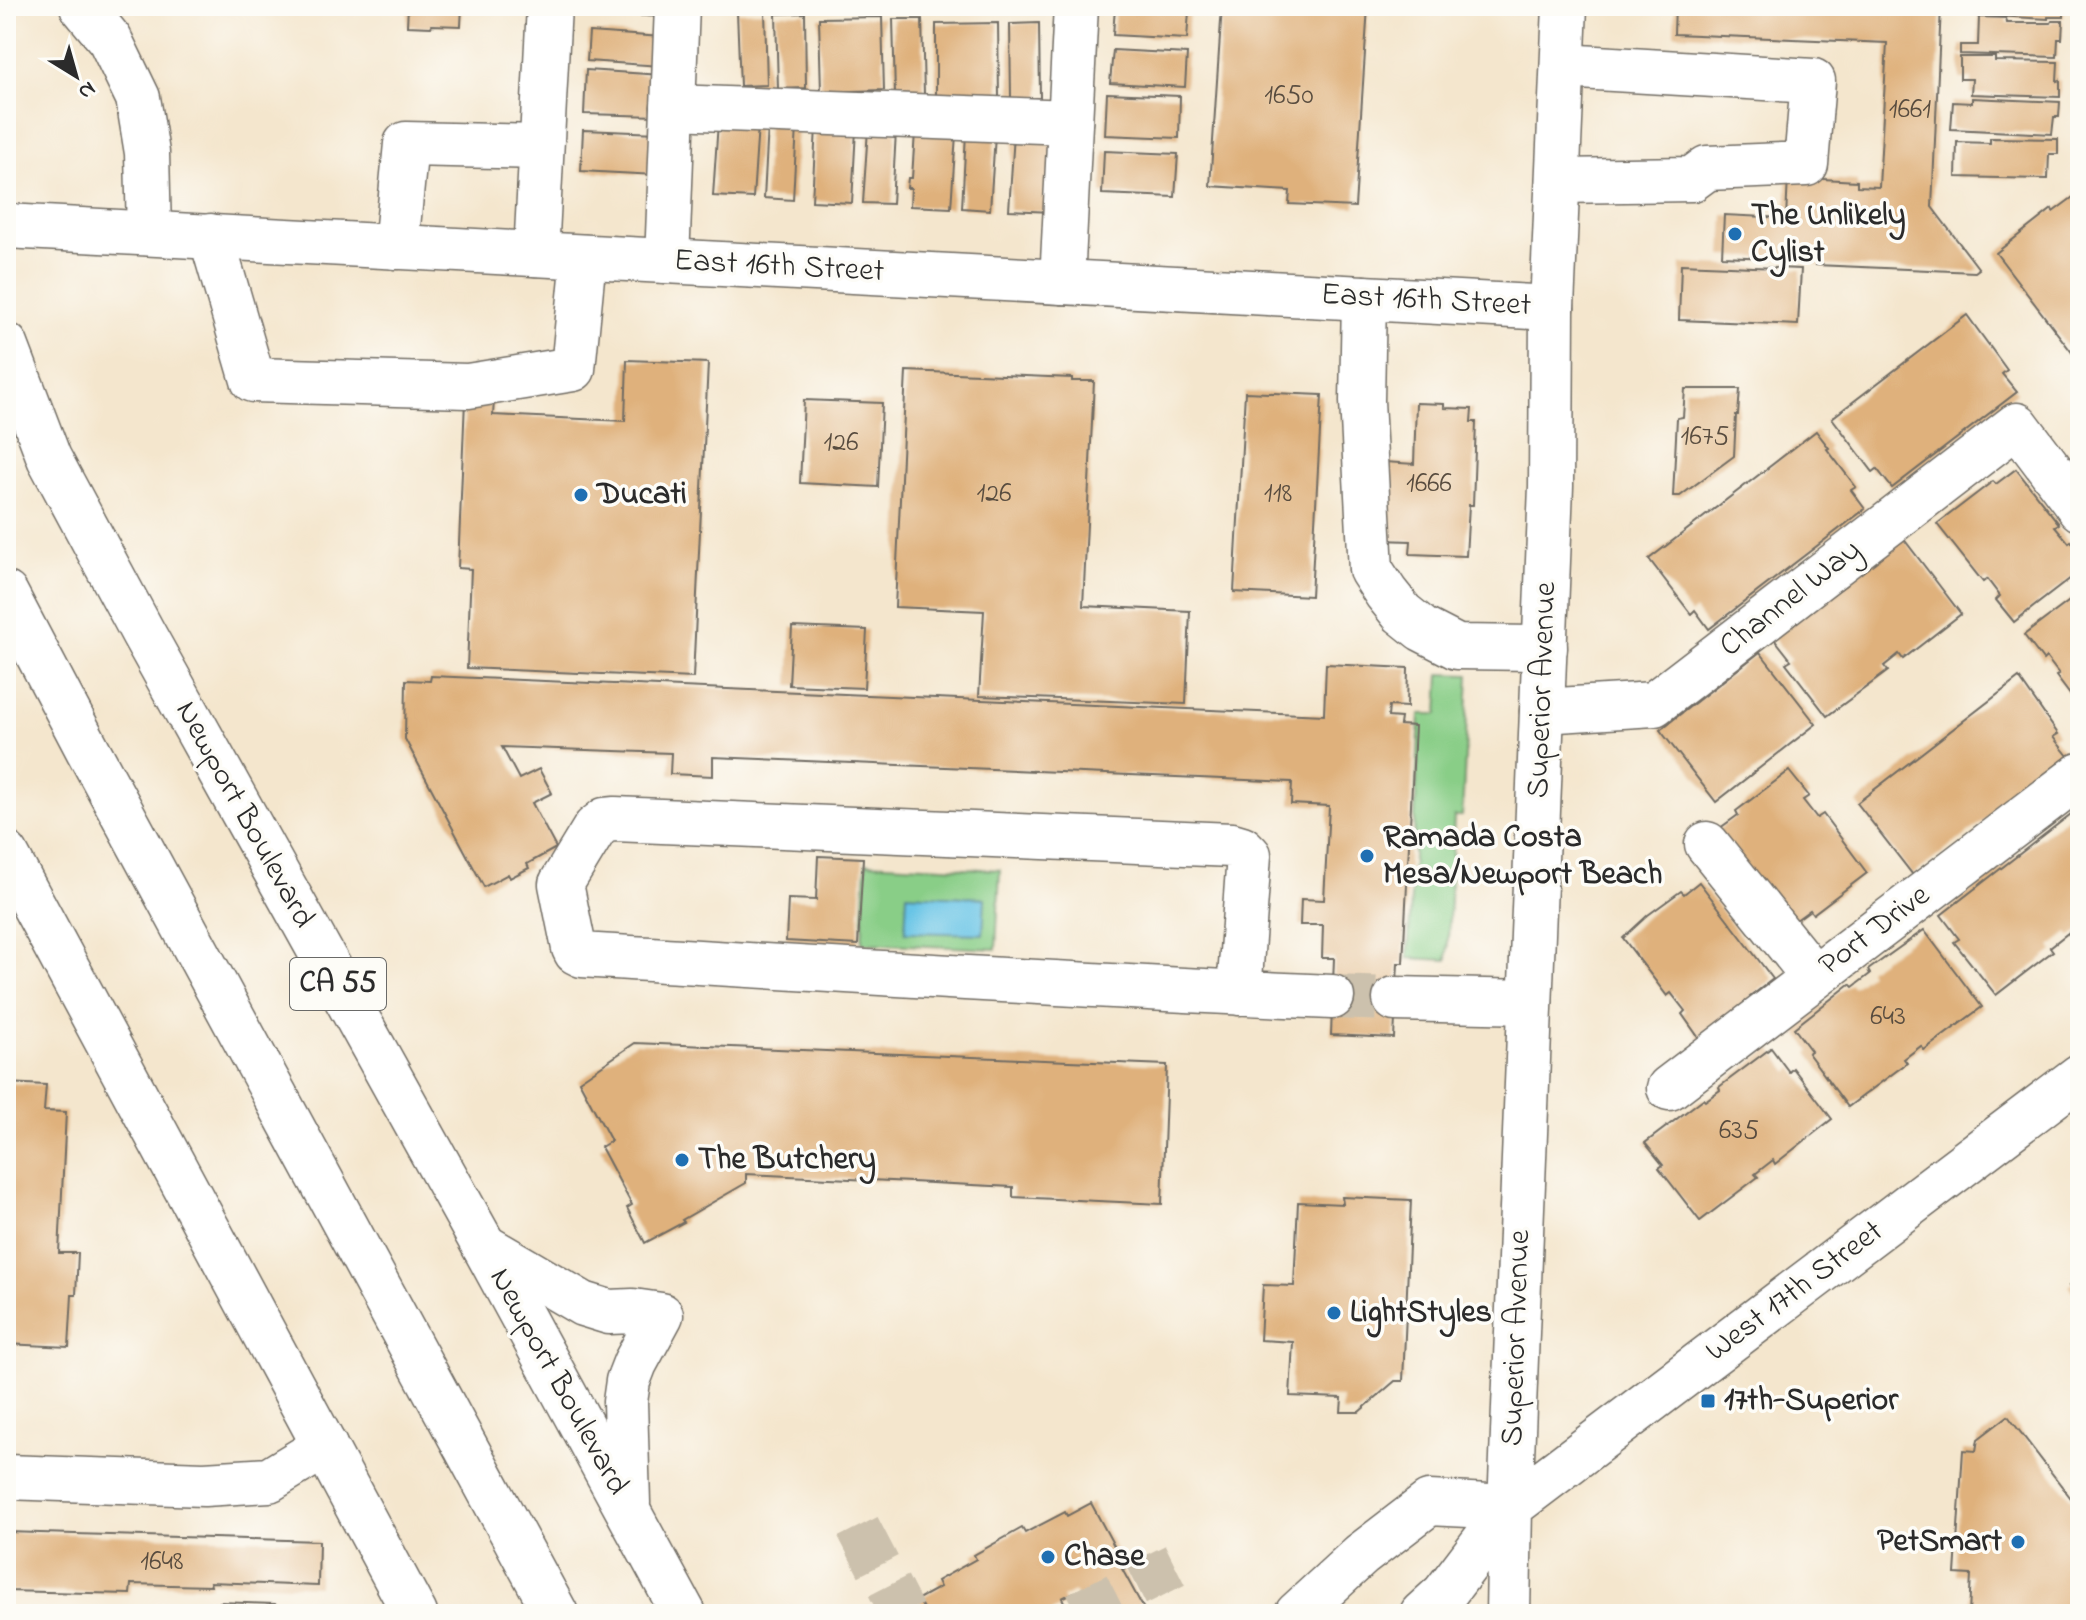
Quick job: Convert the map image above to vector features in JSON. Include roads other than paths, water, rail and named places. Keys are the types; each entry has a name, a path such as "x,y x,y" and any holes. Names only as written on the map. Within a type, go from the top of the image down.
{"main road":[{"path":"82,6 110,40 138,98 147,153 149,233"},
{"path":"536,254 549,6"},
{"path":"667,261 677,6"},
{"path":"1062,282 1076,6"},
{"name":"Superior Avenue","path":"1508,1614 1551,486 1552,308 1565,6"},
{"path":"1558,181 1692,179 1707,168 1806,164 1813,81 1563,66"},
{"path":"673,107 1070,122"},
{"path":"396,247 406,144 540,147"},
{"name":"East 16th Street","path":"6,226 1552,308"},
{"path":"211,236 253,380 468,386 573,369 584,257"},
{"path":"1364,298 1362,401 1371,570 1402,613 1422,629 1457,647 1545,648"},
{"name":"Newport Boulevard","path":"6,345 49,458 684,1614"},
{"name":"Channel Way","path":"1542,711 1654,704 2017,425 2080,509"},
{"path":"6,594 556,1614"},
{"name":"Port Drive","path":"1669,1088 2080,775"},
{"path":"1239,993 1249,855 1242,848 1232,845 615,819 605,820 595,828 561,884 574,948 582,955 1026,982 1239,993 1332,997"},
{"path":"1707,844 1814,977"},
{"path":"6,854 19,909 325,1446 415,1614"},
{"path":"1395,999 1530,1002"},
{"name":"West 17th Street","path":"1422,1614 1444,1594 1510,1507 2080,1076"},
{"path":"484,1246 583,1304 609,1312 661,1315 628,1381 625,1402 628,1509"},
{"path":"6,1477 204,1484 269,1480 325,1446"},
{"path":"1297,1614 1361,1555 1429,1503 1510,1507"}],"water":[{"path":"907,894 985,898 983,934 905,932"}],"tunnel":[{"path":"1332,997 1395,999"},
{"path":"858,1527 903,1614"},
{"path":"1077,1614 1175,1565"}],"place":[{"name":"The Unlikely Cylist","path":"1735,234"},
{"name":"Ducati","path":"581,495"},
{"name":"Ramada Costa Mesa/Newport Beach","path":"1367,856"},
{"name":"The Butchery","path":"682,1160"},
{"name":"LightStyles","path":"1334,1313"},
{"name":"17th-Superior","path":"1708,1401"},
{"name":"PetSmart","path":"2018,1542"},
{"name":"Chase","path":"1048,1557"}]}
